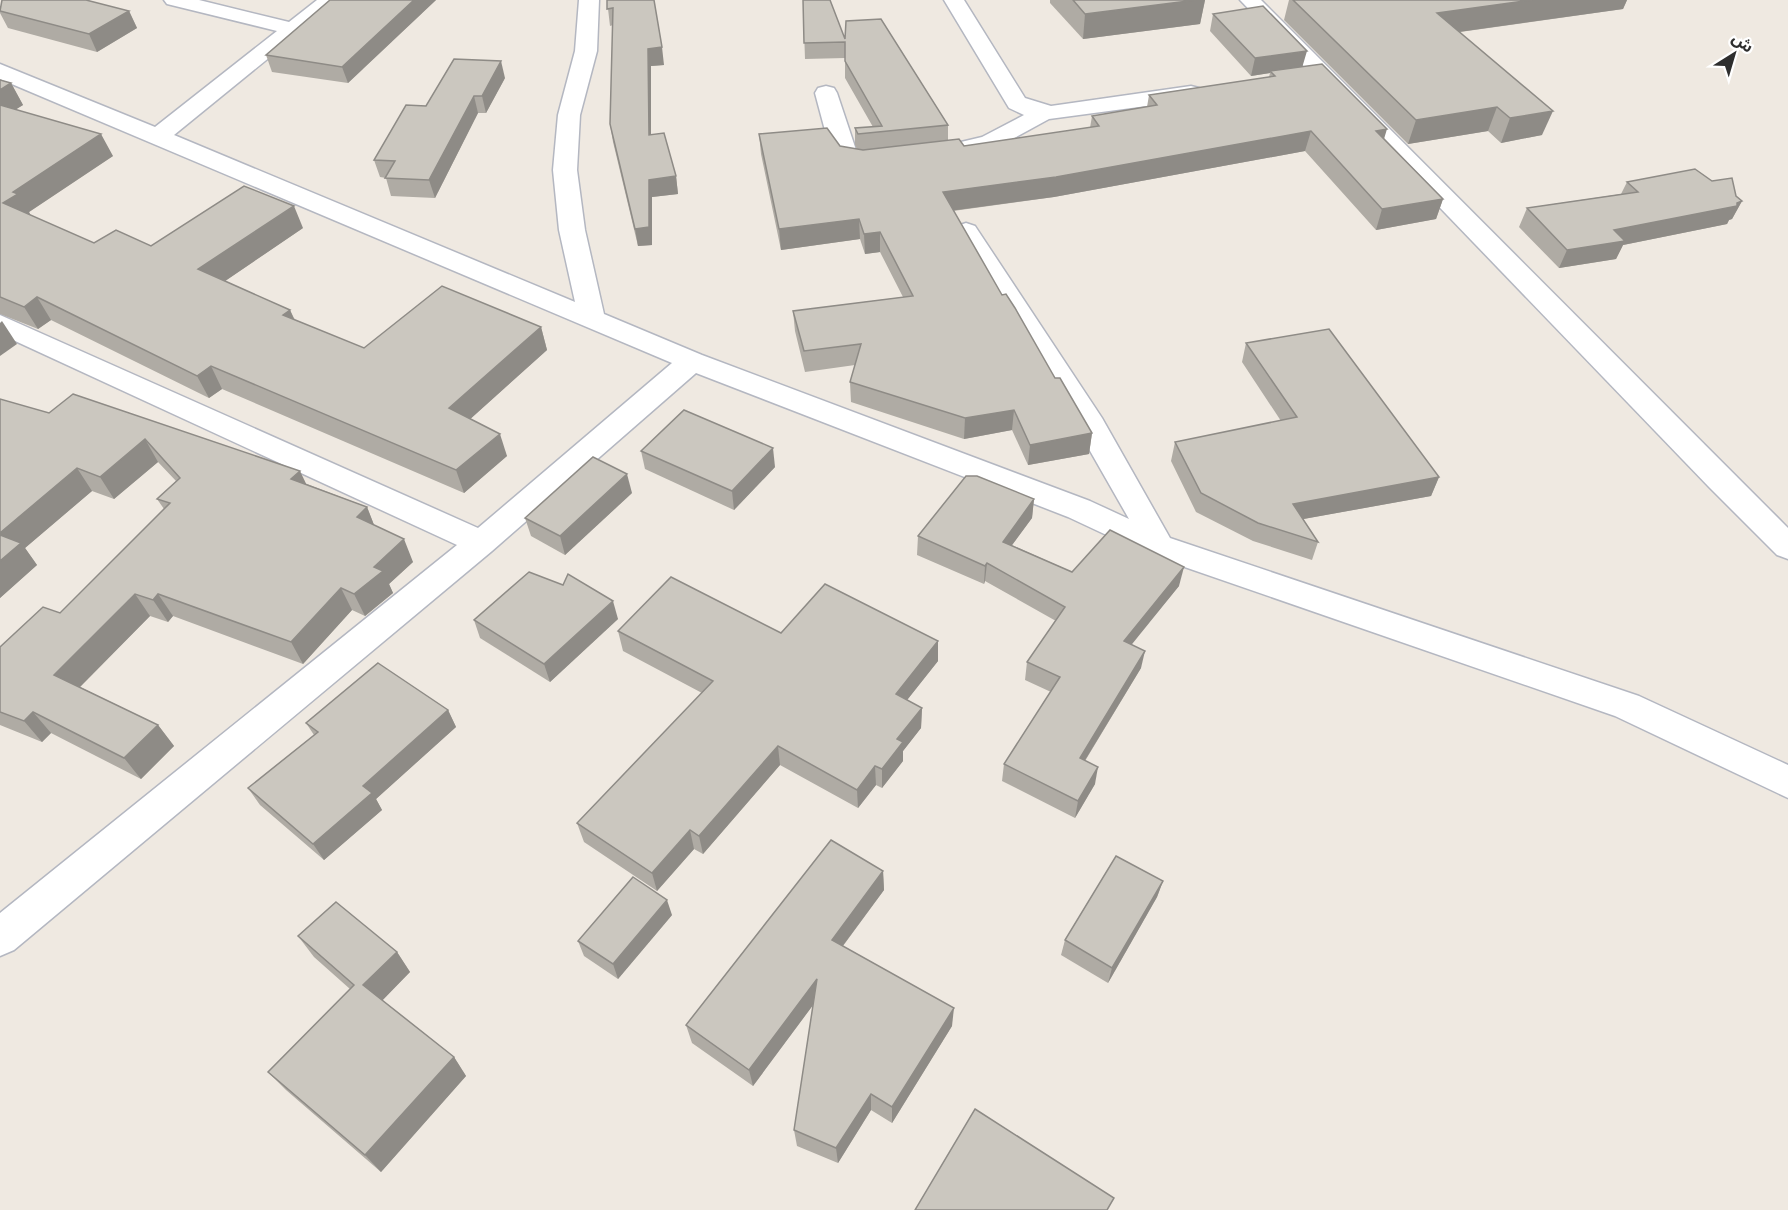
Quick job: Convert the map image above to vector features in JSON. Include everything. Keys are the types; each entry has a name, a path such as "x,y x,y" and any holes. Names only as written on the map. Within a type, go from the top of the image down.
{"street":[{"path":"174,0 293,29"},
{"path":"157,137 330,0"},
{"path":"589,0 586,51 569,115 565,170 572,230 592,319"},
{"path":"954,0 1017,102 1043,113"},
{"path":"1250,0 1312,76 1448,198 1685,445 1788,547"},
{"path":"0,71 692,361 1079,510 1158,546 1627,706 1788,782"},
{"path":"935,153 990,144 1043,113 1207,91"},
{"path":"826,93 842,149 849,159 864,161 900,157"},
{"path":"966,231 1071,390 1134,495 1158,546"},
{"path":"0,324 481,543"},
{"path":"0,938 481,543 692,361"}],"building":[{"path":"2,0 86,0 129,11 89,34 0,11"},
{"path":"330,0 414,0 342,67 266,55"},
{"path":"607,0 654,0 662,47 648,49 649,135 664,133 676,176 649,180 649,227 635,229 610,124 613,8 607,9"},
{"path":"803,0 830,0 845,39 846,21 881,19 948,125 858,134 855,128 882,126 845,61 845,42 804,43"},
{"path":"1073,0 1196,0 1085,14"},
{"path":"1293,0 1532,0 1437,13 1553,111 1510,118 1497,107 1416,120"},
{"path":"1263,6 1307,51 1255,58 1213,14"},
{"path":"454,59 501,61 482,96 474,96 429,180 385,178 395,161 374,160 406,105 426,106"},
{"path":"1322,64 1387,129 1376,131 1443,199 1382,209 1311,131 1056,177 943,192 1002,295 1006,294 1055,378 1060,378 1092,433 1030,445 1014,410 965,418 850,382 861,344 804,351 793,311 913,296 880,232 864,234 859,219 779,229 759,134 827,128 840,146 863,150 959,139 964,146 1099,126 1092,116 1157,105 1149,95 1275,76 1270,71"},
{"path":"0,80 11,83 0,90"},
{"path":"0,105 101,134 13,192 18,194 3,203 94,243 116,230 151,246 244,186 294,206 198,269 290,310 283,315 364,348 442,286 541,327 449,408 500,434 456,470 211,366 197,376 37,297 24,307 0,297"},
{"path":"1695,169 1712,181 1732,178 1736,196 1742,201 1737,203 1737,206 1614,230 1625,241 1567,250 1527,208 1638,192 1627,182"},
{"path":"1329,329 1439,477 1293,504 1318,542 1258,523 1201,493 1175,442 1297,417 1246,343"},
{"path":"73,394 300,471 291,479 367,507 357,517 404,539 374,567 383,571 354,594 341,588 291,642 158,594 153,600 135,594 54,675 158,725 124,758 33,712 24,721 0,712 0,647 43,607 60,613 170,503 157,499 180,478 145,439 100,477 77,468 0,533 0,399 49,413"},
{"path":"684,410 773,448 732,491 641,451"},
{"path":"593,457 627,474 560,536 525,518"},
{"path":"966,476 977,476 1034,499 1003,542 1072,572 1110,530 1184,567 1124,641 1145,651 1080,758 1098,767 1078,801 1004,764 1060,677 1027,662 1065,607 987,563 985,566 918,536"},
{"path":"0,535 21,543 0,561"},
{"path":"529,572 563,585 568,574 613,601 544,664 474,620"},
{"path":"671,577 781,633 825,584 938,641 896,694 922,708 897,739 903,742 882,769 875,766 857,790 778,746 699,836 690,830 652,873 577,823 713,681 618,631"},
{"path":"378,663 448,710 363,786 372,793 313,844 248,788 318,732 306,723"},
{"path":"831,840 883,871 832,940 954,1008 892,1107 871,1094 836,1148 794,1130 817,979 749,1070 686,1025"},
{"path":"1116,856 1163,881 1112,968 1065,940"},
{"path":"633,877 667,900 613,964 578,941"},
{"path":"336,902 397,952 363,985 454,1057 365,1155 268,1072 354,985 298,936"},
{"path":"975,1109 1114,1198 1107,1210 915,1210"}]}
